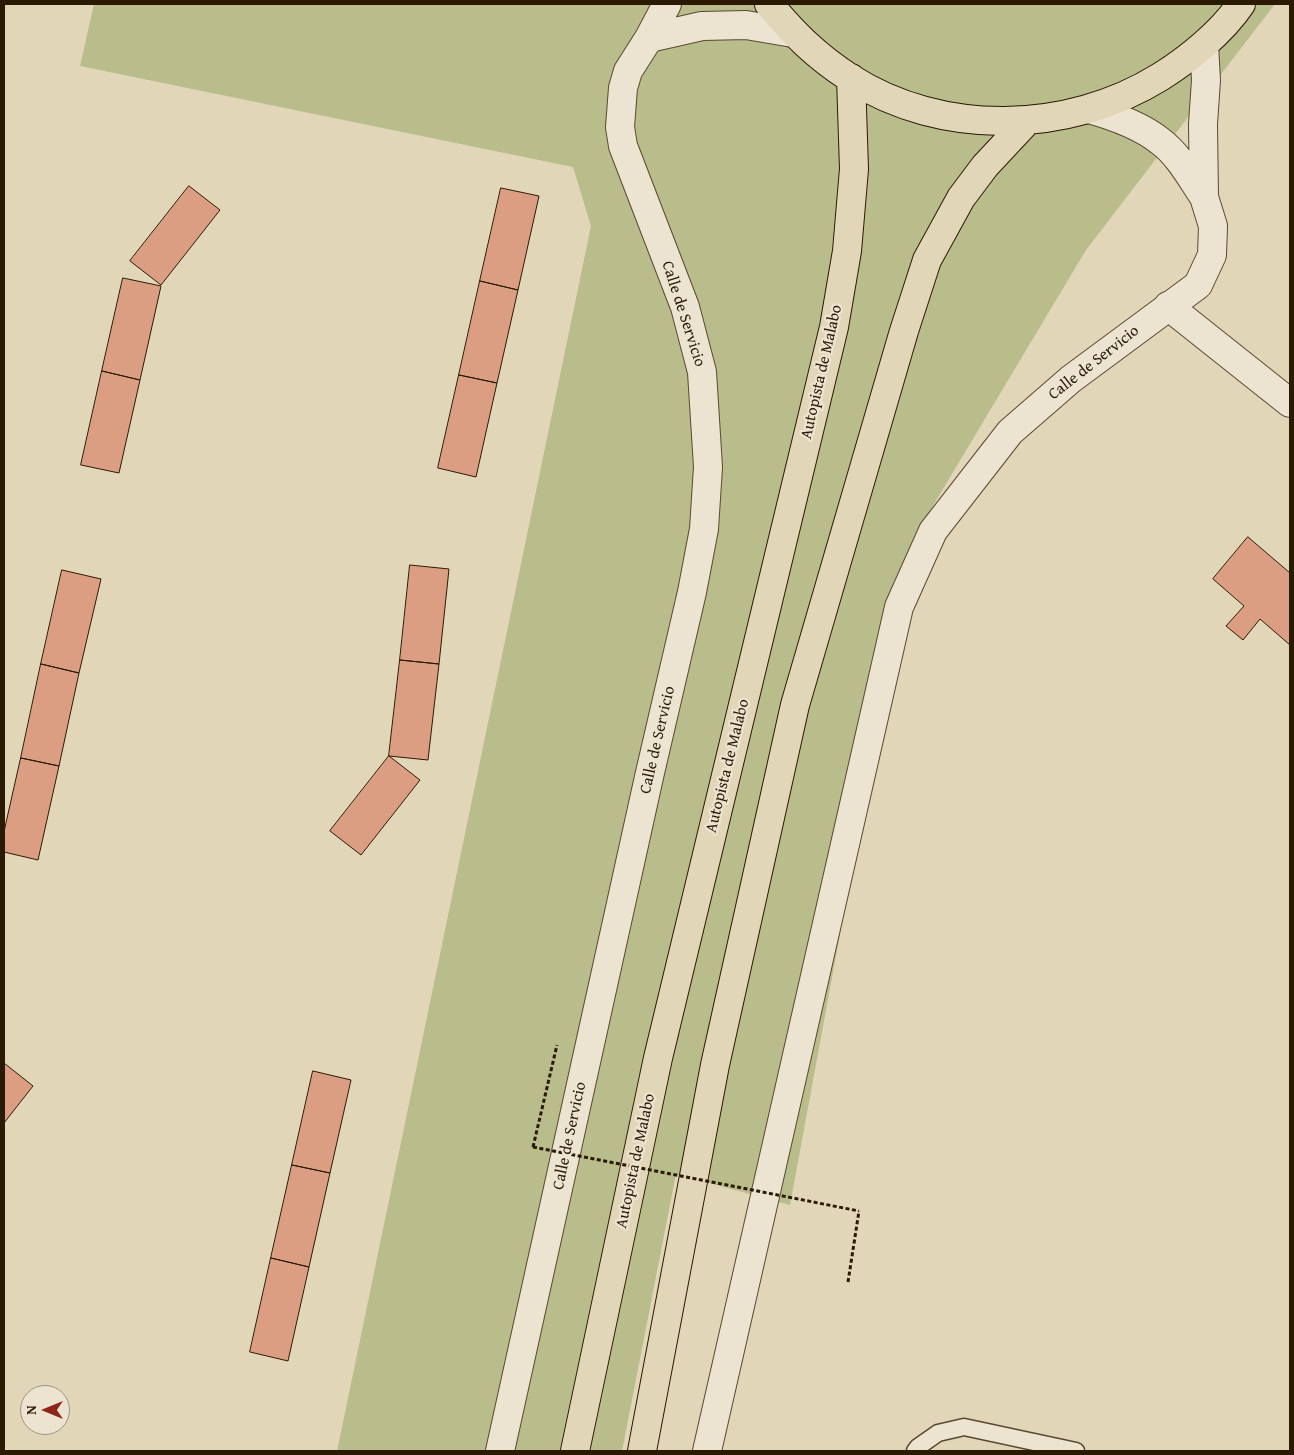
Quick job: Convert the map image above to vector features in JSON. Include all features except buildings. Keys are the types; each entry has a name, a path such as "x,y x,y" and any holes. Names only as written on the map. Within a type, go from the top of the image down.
{"highway":[{"path":"769,4 793,33 821,57 851,78 884,96 919,108 955,117 991,121 1028,120 1059,116 1089,109 1121,98 1178,66 1204,45 1241,4"},
{"name":"Autopista de Malabo","path":"575,1451 658,1058 834,328 848,251 854,170 851,78"},
{"path":"642,1451 715,1065 794,705 904,331 928,260 961,198 985,166 1028,120"}],"street":[{"name":"Calle de Servicio","path":"500,1451 649,776 692,592 704,529 708,467 702,372 685,307 623,146 620,127 622,88 628,71 668,4"},
{"path":"649,38 702,26 746,25 793,33"},
{"name":"Calle de Servicio","path":"707,1451 898,607 932,531 1010,432 1070,379 1198,285 1212,255 1213,226 1204,197 1203,124 1206,80 1204,45"},
{"name":"Calle de Servicio","path":"1089,109 1117,117 1161,142 1181,164 1204,197"},
{"path":"1168,306 1290,403"}],"lane":[{"path":"915,1451 938,1433 964,1427 1076,1451"}],"path":[{"path":"557,1046 533,1147 859,1211 848,1282"}],"green space":[{"path":"94,4 1275,4 1086,250 913,539 790,1205 676,1174 622,1451 337,1451 591,226 573,167 80,66"}]}
